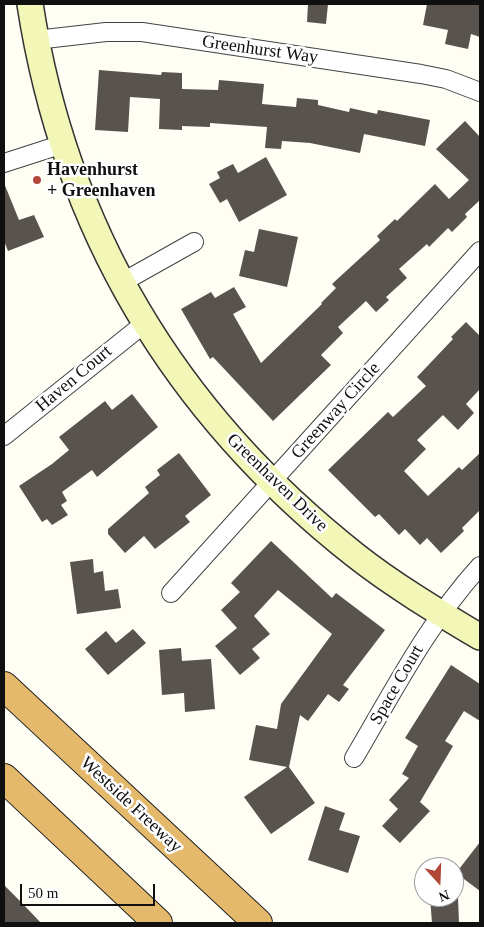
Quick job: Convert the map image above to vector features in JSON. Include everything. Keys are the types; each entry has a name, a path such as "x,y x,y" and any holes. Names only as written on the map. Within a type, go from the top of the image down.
{"highway":[{"name":"Westside Freeway","path":"4,686 258,923"},
{"path":"4,778 158,923"}],"street":[{"name":"Greenhaven Drive","path":"30,4 48,94 63,144 93,224 121,283 169,361 225,434 274,482 356,556 480,637"},
{"name":"Greenhurst Way","path":"36,40 106,32 142,32 421,74 446,79 480,92"},
{"path":"4,163 63,144"},
{"path":"121,283 194,242"},
{"name":"Greenway Circle","path":"171,593 274,482 480,251"},
{"name":"Haven Court","path":"4,436 145,323"},
{"name":"Space Court","path":"354,758 426,635 480,566"}],"building":[{"path":"308,4 328,4 326,24 307,22"},
{"path":"427,4 480,4 480,37 471,34 468,49 445,44 448,30 423,25"},
{"path":"99,70 161,75 162,72 182,73 182,89 218,90 219,80 264,84 262,104 296,107 297,98 318,100 318,105 349,112 350,108 377,114 378,110 430,120 425,146 364,134 360,153 310,143 282,141 281,149 265,148 267,127 210,123 210,127 182,126 182,130 159,129 160,99 130,97 128,132 95,130"},
{"path":"465,121 480,137 480,200 465,214 467,217 452,232 448,228 429,247 427,244 399,269 407,278 386,297 389,300 376,312 366,301 338,327 343,333 321,355 331,365 273,421 213,357 210,359 181,309 211,292 215,298 234,287 246,307 233,314 261,363 322,304 336,288 332,284 380,240 377,236 395,219 397,221 435,184 449,199 469,180 436,149"},
{"path":"266,157 287,195 239,222 227,199 220,203 209,184 220,178 217,172 233,164 238,173"},
{"path":"4,183 19,220 34,215 44,237 8,251 4,241"},
{"path":"259,229 298,237 287,287 239,276 245,250 254,252"},
{"path":"466,322 480,336 480,389 466,404 474,413 458,430 443,415 417,440 426,449 404,471 428,496 459,467 462,470 480,453 480,510 462,528 464,531 441,553 427,538 420,545 405,529 399,535 379,514 375,517 328,470 388,412 393,417 426,386 417,377 453,339 451,337"},
{"path":"132,394 158,427 97,477 92,470 62,492 67,501 61,505 68,515 52,525 47,519 42,522 19,486 69,450 59,437 105,401 112,410"},
{"path":"179,453 211,495 185,516 190,522 155,549 144,536 125,553 108,534 108,529 149,493 145,487 160,475 157,470"},
{"path":"271,541 332,598 336,593 385,630 343,685 349,689 339,702 328,694 308,721 300,715 289,767 315,803 271,834 244,797 287,767 249,760 256,725 277,729 281,704 332,634 278,590 254,616 270,634 252,649 260,658 240,675 215,646 237,628 221,610 240,592 231,583"},
{"path":"93,559 94,573 103,571 105,591 118,589 121,608 77,614 70,562"},
{"path":"133,629 146,643 108,675 85,649 106,631 116,643"},
{"path":"181,648 182,661 211,659 215,709 185,712 184,693 162,695 159,650"},
{"path":"451,665 480,684 480,721 464,711 445,741 453,746 420,802 430,811 400,843 382,826 398,809 389,800 409,778 402,774 418,746 405,738"},
{"path":"325,806 345,813 339,830 360,836 348,873 308,860"},
{"path":"480,842 480,891 464,879 464,863"},
{"path":"4,885 21,902 41,923 4,923"},
{"path":"431,907 458,907 459,923 432,923"}],"place":[{"name":"Havenhurst + Greenhaven","path":"37,180"}]}
